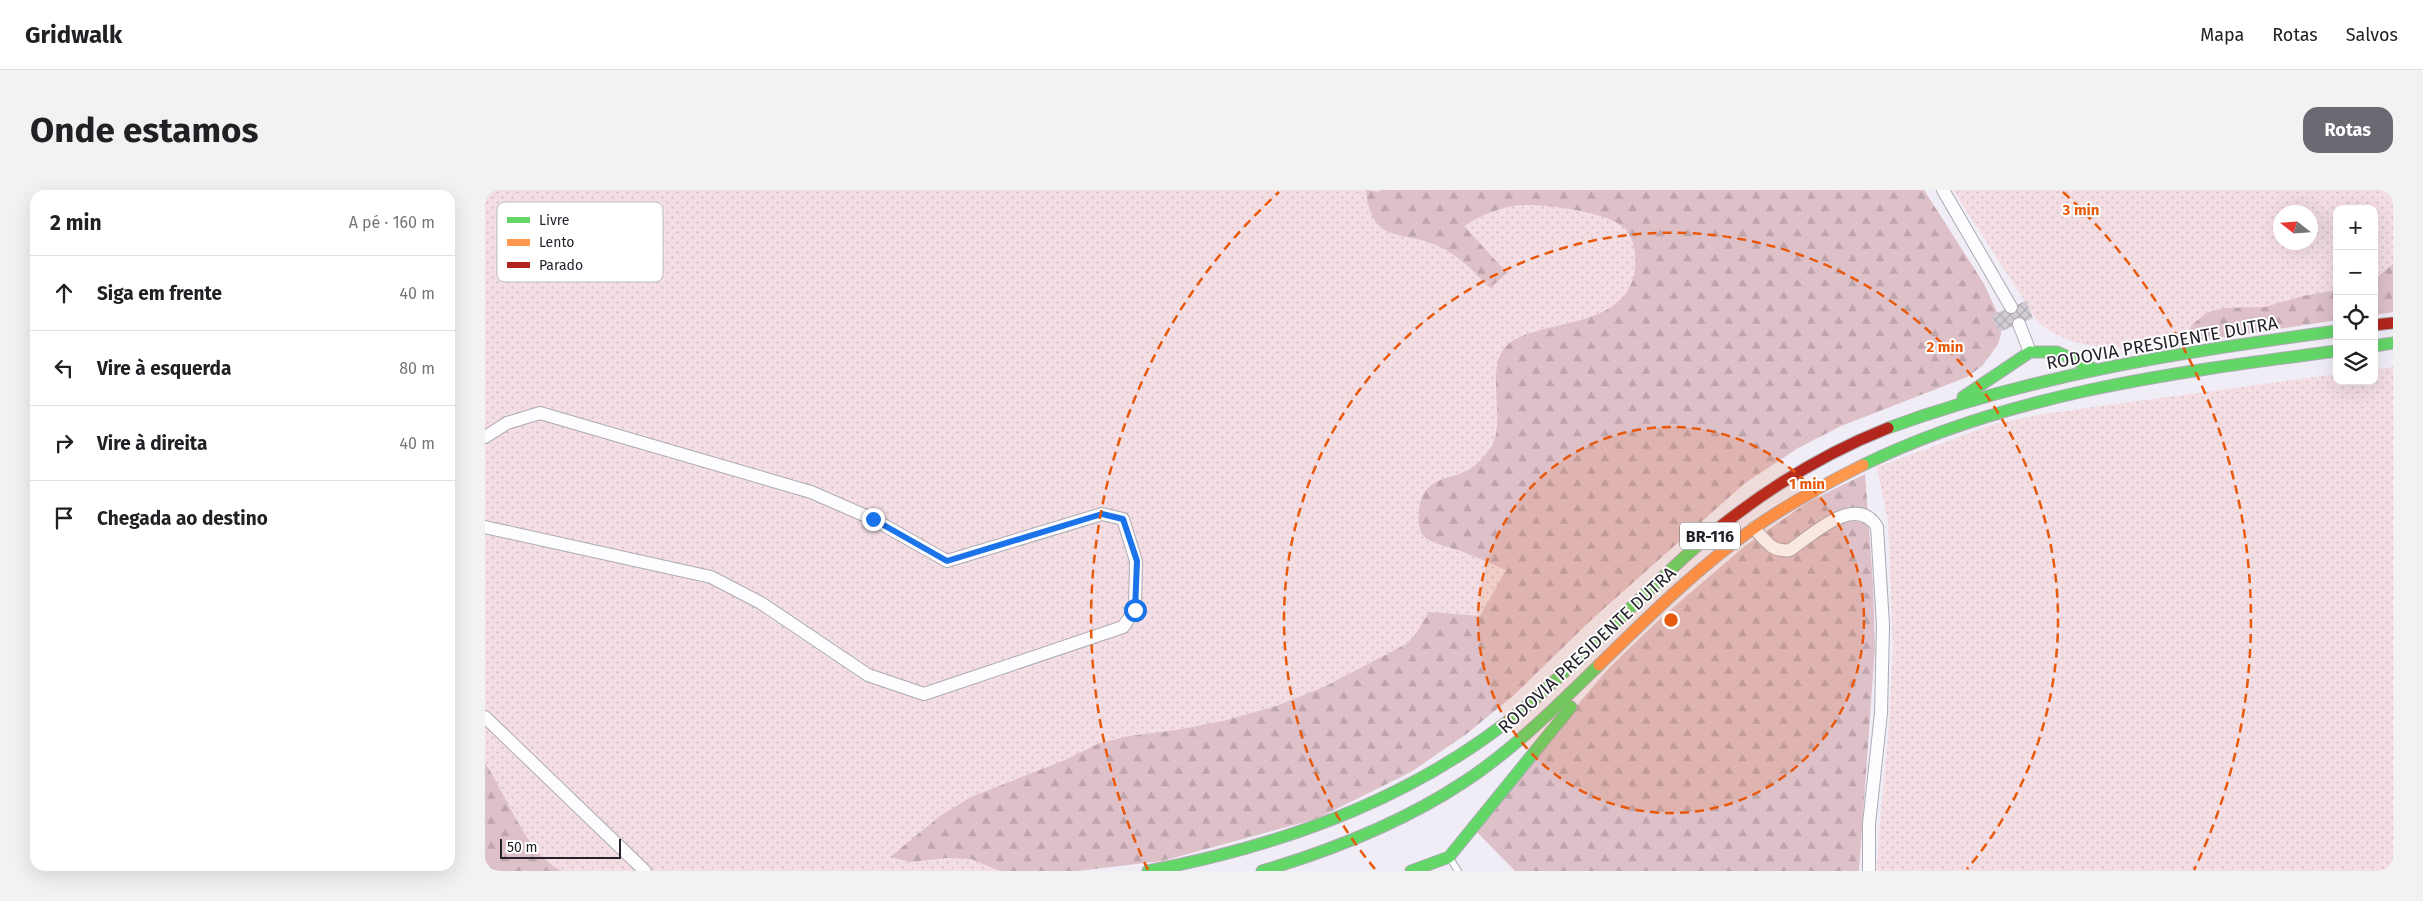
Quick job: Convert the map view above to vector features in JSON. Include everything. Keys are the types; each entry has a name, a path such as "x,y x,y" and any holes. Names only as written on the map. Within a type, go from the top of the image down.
{"highway":[{"path":"2378,325 2393,323"},
{"name":"RODOVIA PRESIDENTE DUTRA","path":"1148,871 1247,850 1339,818 1397,792 1469,748 1533,700 1635,602 1724,524 1769,491 1832,455 1871,436 1949,406 2094,369 2333,331"},
{"path":"2378,345 2393,343"},
{"name":"RODOVIA PRESIDENTE DUTRA","path":"1262,871 1311,857 1365,834 1423,806 1487,765 1551,712 1609,653 1696,573 1754,528 1813,490 1866,462 1914,441 1995,413 2098,387 2222,365 2333,351"},
{"path":"1949,406 2030,352 2057,352 2094,369"},
{"path":"1411,871 1449,857 1560,721 1609,653"}],"street":[{"path":"1943,190 2011,307"},
{"path":"2019,324 2030,352"},
{"path":"485,437 507,423 540,412 811,492 873,519 947,561 1102,514 1123,519 1137,561 1135,610 1123,627 925,694 869,675 761,603 711,577 485,527"},
{"path":"1754,528 1773,548 1781,552 1790,550 1843,515 1855,513 1866,516 1873,520 1877,527 1883,625 1881,713 1869,824 1869,871"},
{"path":"485,717 645,871"}],"lane":[{"path":"1449,857 1458,871"}],"shaded area":[{"path":"485,190 1924,190 1984,284 2001,321 2001,334 1992,354 1967,377 1841,426 1798,448 1745,483 1592,619 1514,695 1465,735 1077,871 485,871"},
{"path":"1953,190 2393,190 2393,312 2378,314 2378,205 2333,205 2333,321 2157,347 2104,347 2080,343 2057,335 2038,322"},
{"path":"2393,367 2393,871 1877,871 1888,739 1893,648 1888,522 1877,467 1994,424 2042,414 2333,375 2333,385 2378,385 2378,369"}],"green space":[{"path":"1366,190 1378,192 1381,190 1924,190 1984,284 2001,321 2001,334 1998,344 1982,366 1967,377 1841,426 1798,448 1745,483 1592,619 1514,695 1465,735 1411,772 1316,819 1162,861 1077,871 1000,871 971,859 947,858 910,862 890,857 940,816 971,797 1065,760 1100,743 1129,736 1177,730 1227,720 1276,706 1324,687 1406,644 1416,634 1429,612 1480,616 1506,570 1426,538 1419,527 1418,514 1423,496 1426,490 1434,483 1464,472 1476,465 1491,447 1496,435 1497,421 1496,375 1498,361 1504,349 1514,340 1529,334 1581,320 1613,306 1625,295 1633,279 1635,273 1635,250 1627,230 1613,221 1600,216 1569,209 1537,205 1512,206 1499,209 1481,216 1464,226 1507,273 1490,288 1465,264 1444,249 1390,232 1381,227 1374,219 1369,207"},
{"path":"2393,264 2393,312 2378,314 2378,277"},
{"path":"2333,291 2333,321 2179,344 2193,324 2206,313 2223,308 2265,307 2303,296"},
{"path":"1865,474 1873,584 1875,647 1859,871 1515,871 1477,832 1609,668 1661,618 1745,546 1808,502"},
{"path":"485,763 528,838 549,863 562,871 485,871"}],"building":[{"path":"2026,301 2033,318 1999,332 1992,315"}],"traffic: fast":[{"path":"1888,428 1942,409 2054,379 2223,347 2333,332"},
{"path":"2378,345 2393,343"},
{"path":"1963,397 2030,352 2057,352 2094,369"},
{"path":"1863,465 1919,440 1976,420 2035,403 2155,377 2333,352"},
{"path":"1148,871 1201,860 1304,830 1355,810 1403,788 1450,761 1495,731 1537,697 1705,539"},
{"path":"1262,871 1315,854 1366,834 1392,823 1440,797 1464,782 1517,742 1599,665"},
{"path":"1411,871 1449,857 1571,707"}],"traffic: slow":[{"path":"1599,665 1673,594 1733,543 1793,503 1863,465"}],"traffic: jam":[{"path":"2378,325 2393,323"},
{"path":"1705,539 1747,506 1792,476 1839,450 1888,428"}],"route":[{"path":"873,519 947,561 1102,514 1123,519 1137,561 1135,610"}]}
